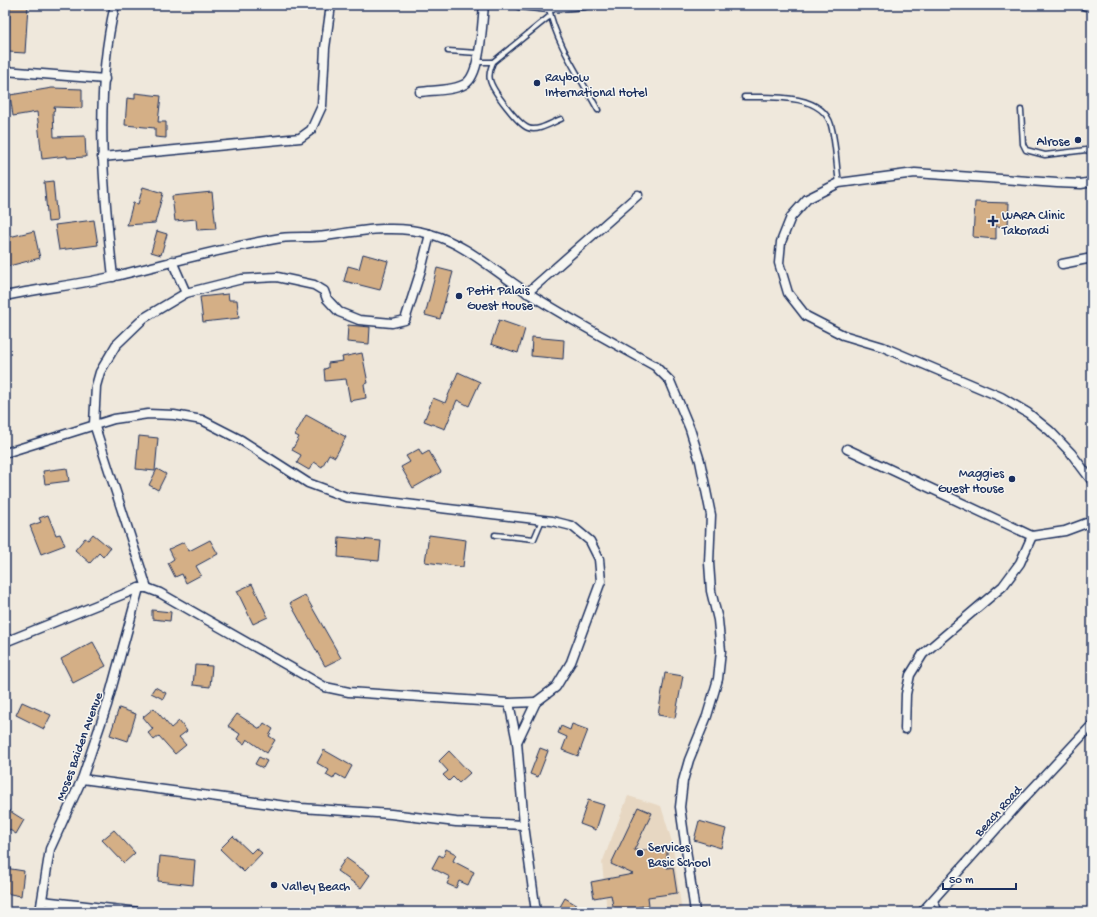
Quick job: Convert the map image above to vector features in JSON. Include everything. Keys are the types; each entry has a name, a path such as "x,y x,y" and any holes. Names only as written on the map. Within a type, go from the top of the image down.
{"street":[{"path":"113,277 102,157 105,79 110,25 115,5"},
{"path":"102,157 300,138 311,130 322,106 325,48 331,5"},
{"path":"420,92 450,89 467,84 473,76 477,62 484,5"},
{"path":"519,5 550,12 585,5"},
{"path":"1083,5 1092,8"},
{"path":"5,71 105,79"},
{"path":"1092,182 1081,184 1057,183 915,173 839,183 807,199 791,217 780,242 779,263 788,293 806,316 843,335 883,347 1001,397 1028,413 1050,431 1071,452 1092,481"},
{"path":"527,293 638,196"},
{"path":"5,296 113,277 172,261 282,238 324,236 388,229 430,234 456,245 484,261 527,293 655,366 670,381 690,429 700,461 711,515 708,563 721,651 718,679 707,716 689,760 683,781 680,807 695,912"},
{"path":"143,588 94,424 96,386 100,372 116,345 144,318 186,293 242,279 277,277 314,285 324,291 328,299 339,312 359,320 392,323 405,320 430,234"},
{"path":"1062,264 1092,258"},
{"path":"172,261 186,293"},
{"path":"5,454 94,424 114,419 148,414 174,415 202,420 240,440 308,483 346,498 542,520 572,526 590,541 599,559 601,581 571,662 556,687 536,702 517,742"},
{"path":"847,449 1032,536 1065,530 1092,521"},
{"path":"905,729 906,694 910,675 923,654 1003,586 1020,563 1032,536"},
{"path":"5,642 143,588 160,593 326,687 349,692 509,703 536,702"},
{"name":"Moses Baiden Avenue","path":"40,912 50,849 82,779 107,705 143,588"},
{"path":"509,703 517,742 524,825 536,912"},
{"name":"Beach Road","path":"922,912 1092,725"},
{"path":"82,779 301,808 390,814 456,822 524,825"},
{"path":"42,901 139,912"}],"lane":[{"path":"561,119 536,130 529,128 522,124 492,86 489,79 493,62 550,12 552,22 560,40 598,110"},
{"path":"448,51 478,53"},
{"path":"477,62 493,62"},
{"path":"744,97 787,97 808,102 824,113 831,124 839,183"},
{"path":"1021,110 1023,144 1026,150 1045,155 1086,150 1092,152"},
{"path":"495,535 534,539 542,520"},
{"path":"934,898 940,912"}],"shaded area":[{"name":"Services Basic School","path":"628,796 661,806 672,842 682,912 607,912 602,863"}],"building":[{"path":"10,5 28,5 25,53 8,52"},
{"path":"52,88 82,89 82,108 54,107 54,137 85,136 86,157 67,158 67,156 42,159 37,112 13,116 10,95"},
{"path":"135,93 161,96 158,122 166,122 166,138 155,137 155,128 125,125 127,98 135,99"},
{"path":"53,181 57,221 48,222 44,182"},
{"path":"143,187 163,193 155,223 127,225 133,203 138,204"},
{"path":"212,192 216,229 197,230 196,219 175,221 172,196"},
{"name":"WARA Clinic Takoradi","path":"975,202 1009,203 1008,227 996,226 996,239 973,237"},
{"path":"94,220 98,245 59,250 55,225"},
{"path":"34,231 40,258 5,267 5,238"},
{"path":"157,231 167,234 161,255 151,252"},
{"path":"363,254 388,261 380,290 344,281 348,266 359,269"},
{"path":"437,268 453,272 440,319 425,315"},
{"path":"228,294 229,300 237,300 239,318 203,322 200,297"},
{"path":"499,320 525,329 518,353 491,344"},
{"path":"348,325 370,327 369,344 347,342"},
{"path":"532,337 564,340 563,359 531,356"},
{"path":"362,353 368,383 364,384 366,398 350,401 346,379 325,381 324,369 328,368 328,363 343,361 342,357"},
{"path":"458,372 480,382 469,406 457,400 445,429 424,421 433,398 445,403"},
{"path":"306,415 346,437 335,457 329,454 322,467 314,462 309,470 297,463 301,455 292,450 299,437 295,435"},
{"path":"139,436 158,438 155,471 136,469"},
{"path":"419,449 422,455 429,451 441,472 413,488 401,467 410,462 406,456"},
{"path":"67,468 69,481 45,484 43,471"},
{"path":"157,469 166,474 158,490 149,485"},
{"path":"48,515 56,535 60,534 65,545 41,554 30,526 41,522 39,518"},
{"path":"93,534 110,548 103,557 99,553 90,563 75,550 85,538 88,540"},
{"path":"429,535 466,540 463,567 425,562"},
{"path":"339,537 381,541 379,561 338,557"},
{"path":"210,540 218,554 196,566 201,575 186,583 182,574 175,577 168,563 174,559 169,549 184,542 189,551"},
{"path":"252,584 268,617 253,624 237,591"},
{"path":"305,595 341,658 325,666 290,603"},
{"path":"152,610 171,612 170,621 152,619"},
{"path":"93,642 106,666 73,683 61,659"},
{"path":"195,665 212,666 210,687 193,685"},
{"path":"665,673 683,676 675,718 658,715"},
{"path":"155,687 166,693 163,699 151,693"},
{"path":"22,702 51,715 44,729 16,715"},
{"path":"119,708 136,714 128,741 110,735"},
{"path":"154,708 171,728 179,721 187,731 179,737 186,745 175,754 159,736 154,740 148,733 153,729 143,717"},
{"path":"237,714 260,729 264,723 273,729 269,736 275,740 267,753 247,739 244,744 237,739 240,734 228,726"},
{"path":"572,724 588,730 578,756 562,750 567,737 558,733 561,726 570,730"},
{"path":"540,748 548,751 538,777 530,774"},
{"path":"324,750 352,766 345,779 336,774 333,779 326,775 329,770 317,763"},
{"path":"449,751 470,773 459,783 453,777 449,781 443,775 448,771 439,761"},
{"path":"259,757 267,761 263,768 255,764"},
{"path":"588,800 604,805 596,830 580,824"},
{"path":"638,807 652,813 634,850 667,850 667,868 673,867 677,893 648,897 649,905 638,907 639,912 625,912 624,909 614,911 611,895 594,898 591,882 633,874 611,864"},
{"path":"5,808 24,820 16,834 5,827"},
{"path":"699,821 726,829 721,848 694,840"},
{"path":"114,830 135,853 124,863 102,840"},
{"path":"233,836 251,853 256,848 262,853 244,872 220,849"},
{"path":"446,849 456,854 453,861 474,872 468,885 459,881 456,888 447,884 450,877 432,868 439,855 443,857"},
{"path":"160,856 195,860 193,885 158,881"},
{"path":"346,858 370,875 361,888 337,871"},
{"path":"5,868 24,871 21,896 5,893"},
{"path":"565,898 588,912 557,912"}],"place":[{"name":"Raybow International Hotel","path":"537,83"},
{"name":"Alrose","path":"1078,140"},
{"name":"WARA Clinic Takoradi","path":"993,221"},
{"name":"Petit Palais Guest House","path":"459,296"},
{"name":"Maggies Guest House","path":"1012,479"},
{"name":"Services Basic School","path":"640,853"},
{"name":"Valley Beach","path":"274,885"}]}
